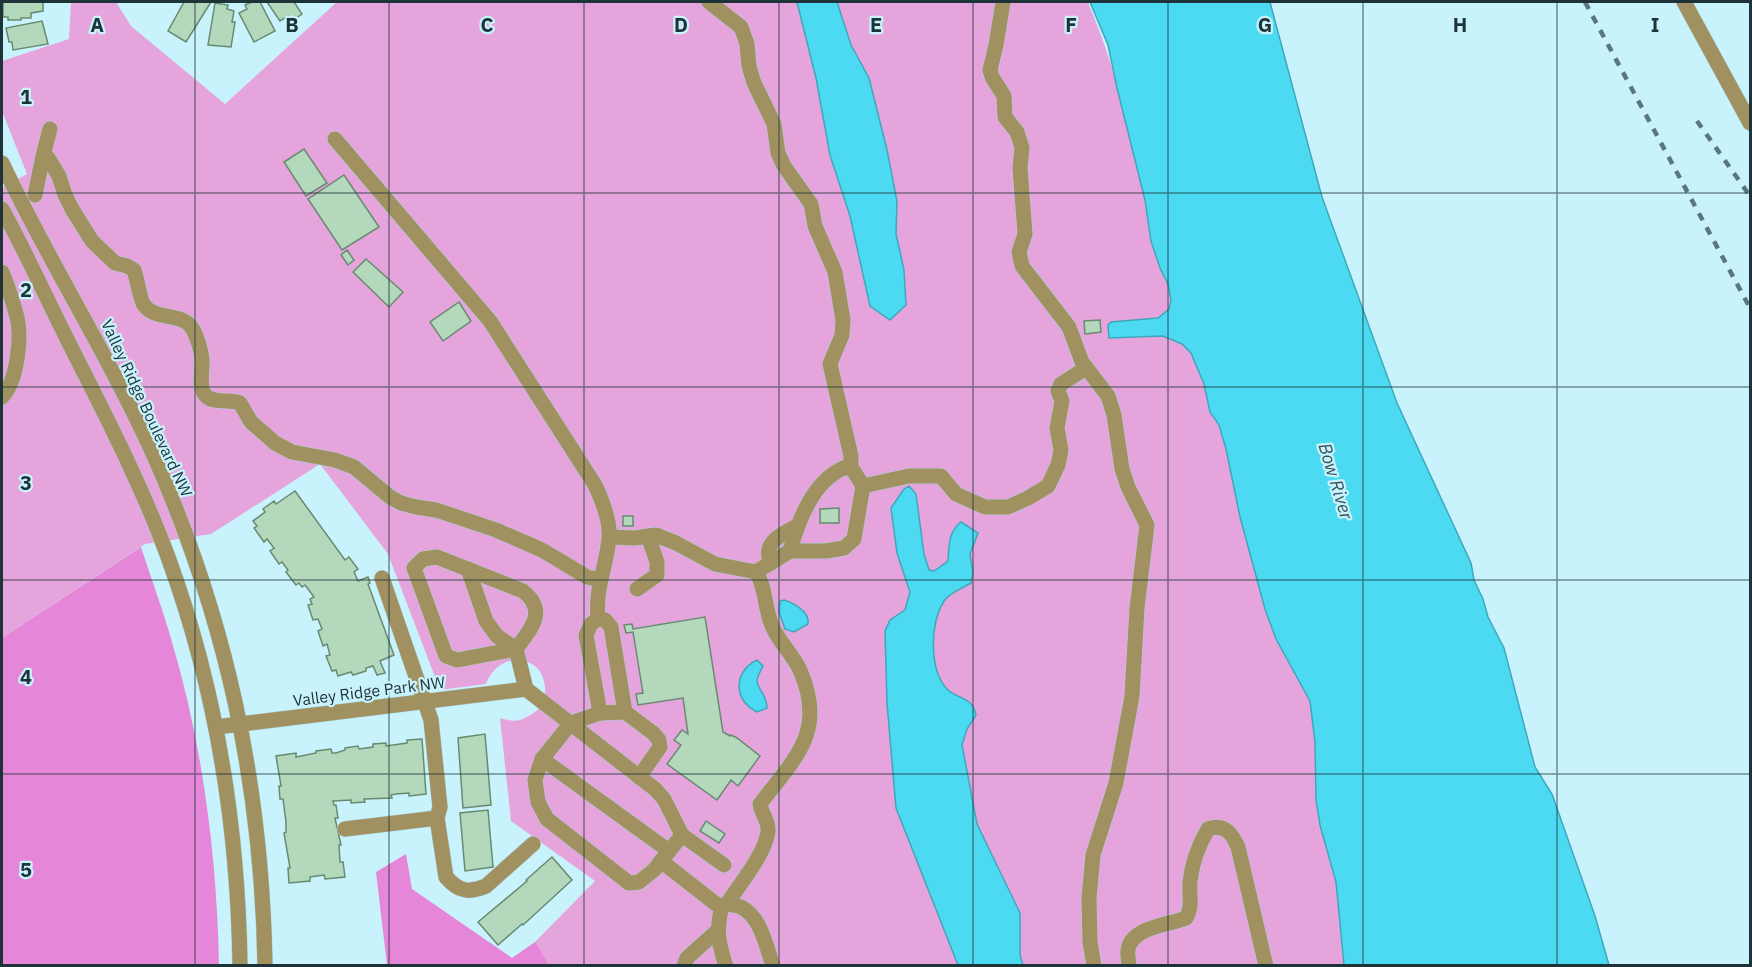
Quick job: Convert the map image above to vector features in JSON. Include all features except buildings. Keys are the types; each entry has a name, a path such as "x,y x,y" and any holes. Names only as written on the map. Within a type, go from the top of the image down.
{"street":[{"path":"709,2 741,27 747,44 749,66 754,83 774,124 778,153 784,166 811,204 820,240 835,273 843,320 842,334 830,364 851,456 851,469"},
{"path":"1003,2 990,70 1004,96 1005,117 1017,132 1022,148 1020,168 1025,234 1019,252 1022,266 1069,327 1086,368 1107,396 1114,415 1122,469 1128,487 1147,525 1137,608 1132,696 1116,783 1093,855 1089,898 1090,942 1094,966"},
{"path":"1684,2 1750,123"},
{"path":"35,195 50,129"},
{"path":"335,139 490,321 596,484 604,505 610,537 596,601 598,619"},
{"path":"43,156 48,158 59,177 65,195 92,241 115,263 134,270 141,301 145,306 153,314 186,322 191,327 202,356 202,388 205,394 212,399 240,403 251,422 275,443 292,452 335,460 354,467 390,497 416,507 436,510 496,530 542,550 587,577 600,580"},
{"name":"Valley Ridge Boulevard NW","path":"2,163 97,342 154,457 205,588 223,646 241,724 252,790 260,857 265,966"},
{"path":"2,209 129,462 171,564 192,629 216,727 235,845 240,966"},
{"path":"2,272 17,317 18,330 15,375 2,397"},
{"path":"863,486 909,476 941,476 956,494 985,507 1008,507 1028,498 1048,486 1058,465 1060,450 1057,428 1062,401 1058,391 1061,384 1086,368"},
{"path":"610,537 656,535 715,564 756,572 790,551 826,551 844,548 854,539 863,486 859,477 851,469 846,467 838,470 818,490 797,526 790,551"},
{"path":"771,563 767,555 771,543 797,526"},
{"path":"637,589 657,575 657,562 648,536"},
{"path":"437,556 523,591 533,599 537,610 531,628 516,650 457,660 446,656 414,568 423,559 437,556"},
{"path":"468,569 486,621 496,636 516,650 526,689 655,789 663,799 682,835 724,865"},
{"path":"726,966 717,931 724,905 757,861 768,831 760,804 807,737 810,724 811,709 808,690 799,668 770,622 762,581 756,572"},
{"path":"382,578 431,720 440,807 437,818 446,877 461,890 469,892 486,886 533,844"},
{"path":"600,713 586,635 591,624 598,619 605,620 610,627 625,712"},
{"name":"Valley Ridge Park NW","path":"216,727 526,689"},
{"path":"639,777 660,747 659,740 625,712 600,713 571,723 542,759 535,780 538,802 547,819 629,883 639,882 654,870 682,835"},
{"path":"542,759 665,856 716,904 742,908 761,930 773,966"},
{"path":"345,829 437,818"},
{"path":"1129,966 1128,950 1131,942 1140,934 1186,918 1190,913 1190,880 1194,860 1199,844 1208,829 1216,826 1225,828 1238,847 1266,966"},
{"path":"684,966 687,958 717,931"}],"shaded area":[{"path":"71,2 116,2 131,26 225,104 337,2 1088,2 1326,707 1354,965 546,965 535,942 595,881 511,821 500,718 519,720 540,708 545,696 542,676 535,666 520,660 513,660 499,666 486,684 440,690 388,554 320,464 211,534 145,544 2,638 2,188 27,174 2,111 2,61 69,39"},
{"path":"141,547 183,682 200,762 215,884 219,965 2,965 2,638"},
{"path":"406,854 412,889 512,958 535,942 549,965 387,965 376,872"}],"water":[{"path":"797,2 837,2 851,45 869,78 897,201 896,234 904,270 906,305 890,320 870,306 850,216 830,155 816,78"},
{"name":"Bow River","path":"1090,2 1270,2 1322,197 1397,403 1471,563 1474,580 1488,617 1504,648 1535,767 1552,794 1595,916 1609,965 1344,965 1336,882 1320,825 1316,800 1315,742 1310,701 1276,639 1265,609 1240,517 1226,449 1219,425 1210,412 1204,384 1191,353 1182,344 1163,336 1109,338 1108,325 1111,322 1158,318 1169,309 1171,300 1168,284 1151,241 1145,200 1108,45"},
{"path":"909,486 916,494 924,554 929,570 934,571 948,561 951,535 961,522 978,533 970,554 973,572 971,583 949,596 939,610 934,633 934,657 940,679 946,688 971,704 976,715 967,729 962,745 977,824 1020,913 1020,955 1023,965 958,965 896,808 887,703 885,631 890,620 905,610 910,592 897,553 891,508 904,489"},
{"path":"784,600 804,612 808,624 794,632 785,629 779,612 780,601"},
{"path":"757,660 763,666 757,680 767,708 757,712 744,700 739,686 744,672"}],"railway":[{"path":"1585,2 1750,308"},
{"path":"1697,121 1750,196"}]}
